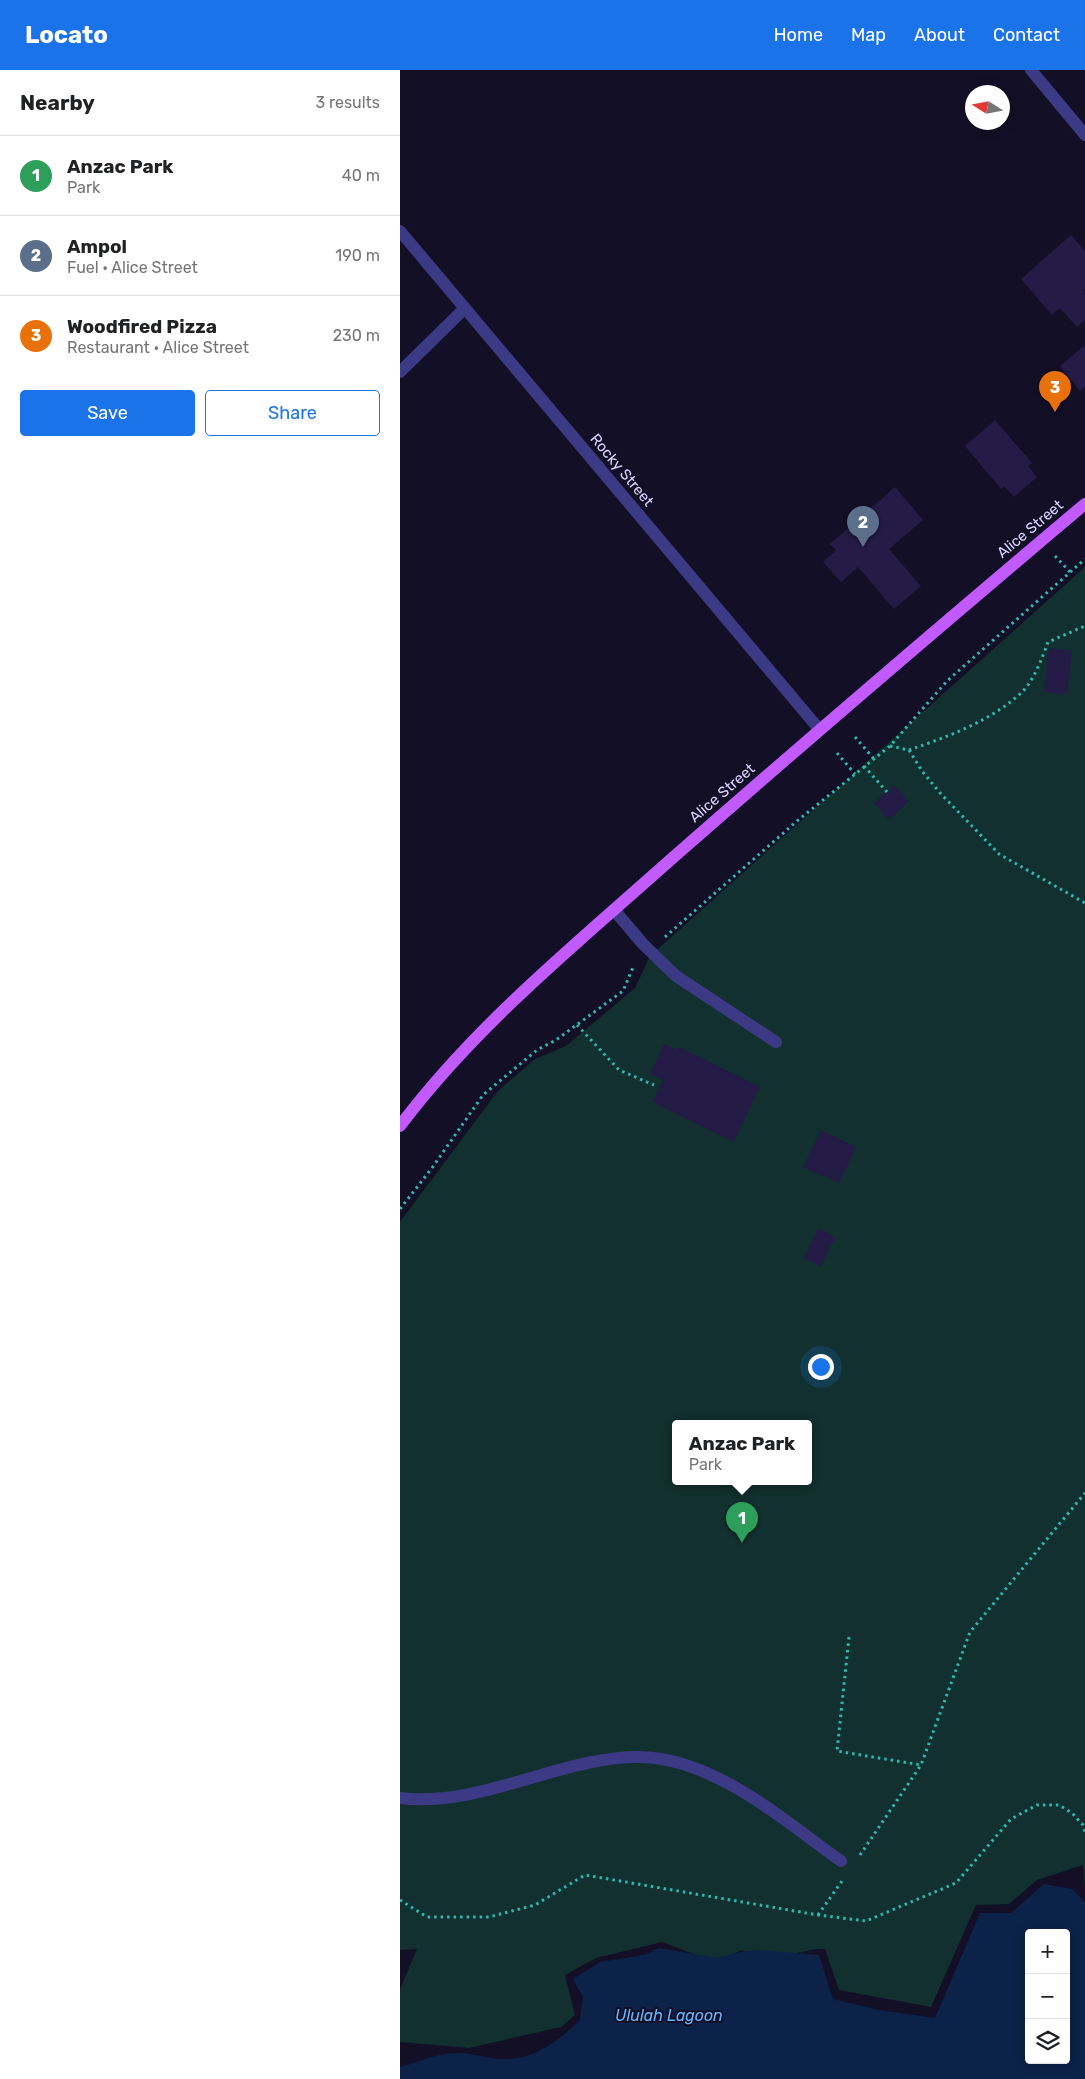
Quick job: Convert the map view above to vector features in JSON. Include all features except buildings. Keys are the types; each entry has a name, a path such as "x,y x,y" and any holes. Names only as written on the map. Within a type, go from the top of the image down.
{"main road":[{"name":"Alice Street","path":"402,1120 477,1037 614,910 819,729 1085,504"}],"street":[{"path":"1031,70 1085,135"},
{"name":"Rocky Street","path":"400,231 819,729"},
{"path":"400,372 464,309"},
{"path":"614,910 650,951 676,976 776,1042"},
{"path":"400,1798 444,1798 488,1791 591,1761 638,1757 672,1761 701,1771 749,1796 841,1861"}],"path":[{"path":"400,1209 432,1168 483,1095 537,1050 556,1040 623,991 632,966 797,821 890,746 947,681 1085,559"},
{"path":"890,746 909,750 945,738 1006,704 1023,692 1048,642 1085,626"},
{"path":"855,737 874,758"},
{"path":"909,750 922,771 941,794 999,854 1085,903"},
{"path":"837,753 855,774"},
{"path":"864,766 887,792"},
{"path":"577,1025 618,1070 654,1085"},
{"path":"856,1860 921,1765 970,1632 1085,1493"},
{"path":"850,1637 837,1750 921,1765"},
{"path":"400,1900 427,1916 489,1917 534,1905 585,1875 818,1915 866,1921 956,1883 1011,1818 1037,1804 1059,1805 1072,1813 1083,1825 1085,1832"},
{"path":"818,1915 845,1876"}],"green space":[{"path":"1085,567 1085,1888 1083,1865 1037,1880 1009,1904 976,1905 931,2007 839,1990 825,1949 816,1949 763,1960 742,1950 715,1962 662,1942 596,1958 565,1975 575,2015 561,2027 469,2048 400,2042 400,1989 417,1949 400,1950 400,1222 498,1091 535,1059 566,1046 635,988 650,956"}],"water":[{"name":"Ululah Lagoon","path":"1044,1884 1072,1889 1085,1902 1085,2079 400,2079 400,2067 444,2054 465,2053 508,2059 518,2058 538,2051 565,2034 580,2020 583,1997 573,1979 600,1962 644,1955 659,1948 718,1958 740,1952 759,1950 819,1955 833,1999 879,2010 935,2018 980,1913 1011,1913"}],"place":[{"name":"Woodfired Pizza","path":"1055,412"},
{"name":"Ampol","path":"863,547"},
{"name":"Anzac Park","path":"742,1543"}]}
